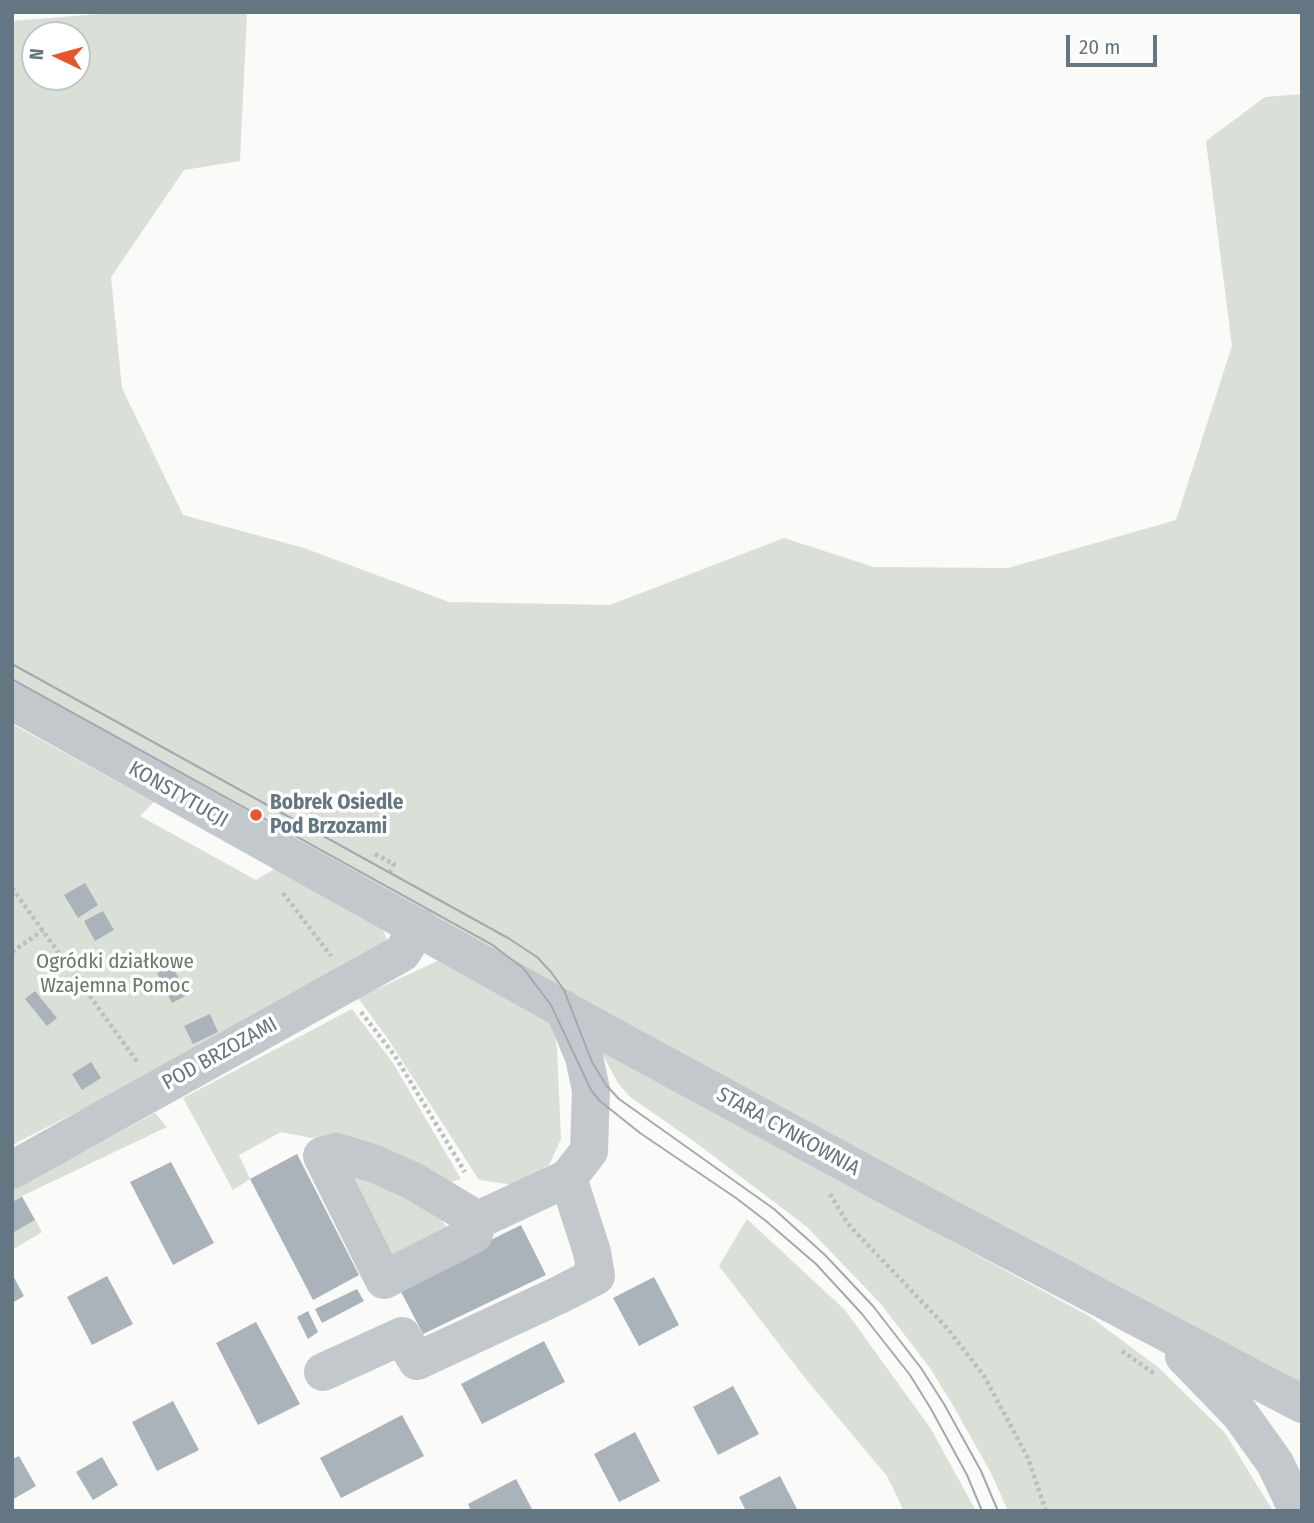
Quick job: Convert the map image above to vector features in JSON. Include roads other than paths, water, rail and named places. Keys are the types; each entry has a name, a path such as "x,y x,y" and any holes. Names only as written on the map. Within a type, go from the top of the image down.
{"street":[{"name":"KONSTYTUCJI","path":"12,701 223,821 418,927"},
{"name":"POD BRZOZAMI","path":"12,1170 401,953 418,927"},
{"name":"STARA CYNKOWNIA","path":"418,927 901,1194 1302,1404"},
{"path":"482,1218 568,1178 589,1151 591,1090 584,1057 564,1009"},
{"path":"323,1373 402,1336 417,1361 596,1276 592,1252 568,1178"},
{"name":"STARA CYNKOWNIA","path":"1160,1332 1240,1414 1275,1463 1298,1511"}],"tram line":[{"path":"12,664 508,938 537,957 564,990 592,1062 606,1085 619,1099 774,1209 825,1255 873,1306 921,1368 944,1404 981,1471 998,1511"},
{"path":"12,679 491,944 523,968 551,1005 591,1090 600,1101 640,1133 766,1221 816,1264 862,1314 910,1375 931,1409 967,1475 982,1511"}],"place":[{"name":"Bobrek Osiedle Pod Brzozami","path":"256,815"}],"park label":[{"name":"Ogródki działkowe Wzajemna Pomoc","path":"115,974"}]}
